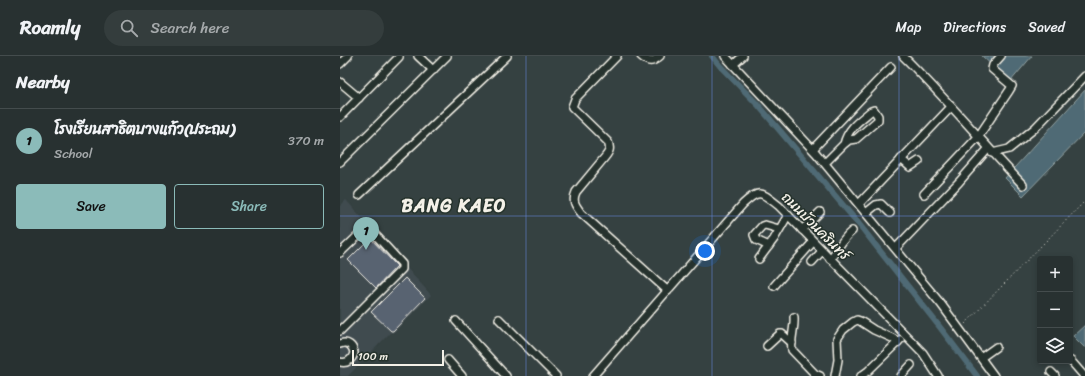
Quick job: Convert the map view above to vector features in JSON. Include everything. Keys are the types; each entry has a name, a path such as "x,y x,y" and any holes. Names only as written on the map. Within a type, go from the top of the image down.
{"street":[{"path":"340,64 348,56"},
{"path":"418,56 433,70"},
{"path":"340,162 448,56"},
{"path":"360,195 507,56"},
{"path":"617,56 575,98 572,107 608,142 610,146 605,157 576,192 574,205 668,291"},
{"path":"641,56 649,62 653,62 660,56"},
{"path":"725,56 825,163 896,248 960,329 994,376"},
{"path":"733,65 743,56"},
{"path":"903,56 933,86 990,151 1023,184"},
{"path":"924,194 978,137 1012,86 992,69 1001,56"},
{"path":"340,117 399,57"},
{"path":"813,149 890,67"},
{"path":"896,248 990,151 1009,149 1035,128 1085,76"},
{"path":"340,82 359,98"},
{"path":"859,204 951,107"},
{"path":"825,163 844,144 849,140 856,139 878,120 878,116 874,110 851,127 844,144"},
{"path":"901,159 910,167 919,161"},
{"name":"ถนนบัวนครินทร์","path":"593,376 743,204 754,194 760,193 766,196 788,215 923,353 938,376"},
{"path":"866,213 876,205 881,204 890,213"},
{"path":"802,230 820,212"},
{"path":"759,259 788,215"},
{"path":"769,246 756,240 754,235 765,225 779,229"},
{"path":"340,253 364,230 369,228 402,264 402,269 340,332"},
{"path":"830,259 843,239 852,231"},
{"path":"774,286 813,242"},
{"path":"812,262 822,251"},
{"path":"794,317 792,350 818,376"},
{"path":"498,319 556,376"},
{"path":"835,376 838,360 837,339 843,330 853,322 857,320 860,321 898,342"},
{"path":"456,321 506,376"},
{"path":"767,346 780,334 792,343"},
{"path":"861,376 905,335"},
{"path":"340,344 347,343 353,349 354,353 350,361 346,363 340,362"},
{"path":"982,358 996,347"},
{"path":"448,360 462,376"},
{"path":"1073,362 1084,376"},
{"path":"901,376 911,365"}],"path":[{"path":"960,329 1085,201"}],"shaded area":[{"path":"346,200 431,295 394,332 390,333 348,376 340,376 340,206"}],"water":[{"path":"982,56 1032,56 1010,82"},
{"path":"1085,90 1085,132 1023,196 1005,178"},
{"path":"1085,325 1085,348 1073,336"}],"building":[{"path":"370,238 397,266 376,288 348,260"},
{"path":"405,278 425,298 393,331 391,331 371,312"}],"waterway":[{"path":"712,56 759,106 858,223 977,376"}],"place":[{"name":"โรงเรียนสาธิตบางแก้ว(ประถม)","path":"366,250"}],"district":[{"name":"BANG KAEO","path":"454,206"}]}
